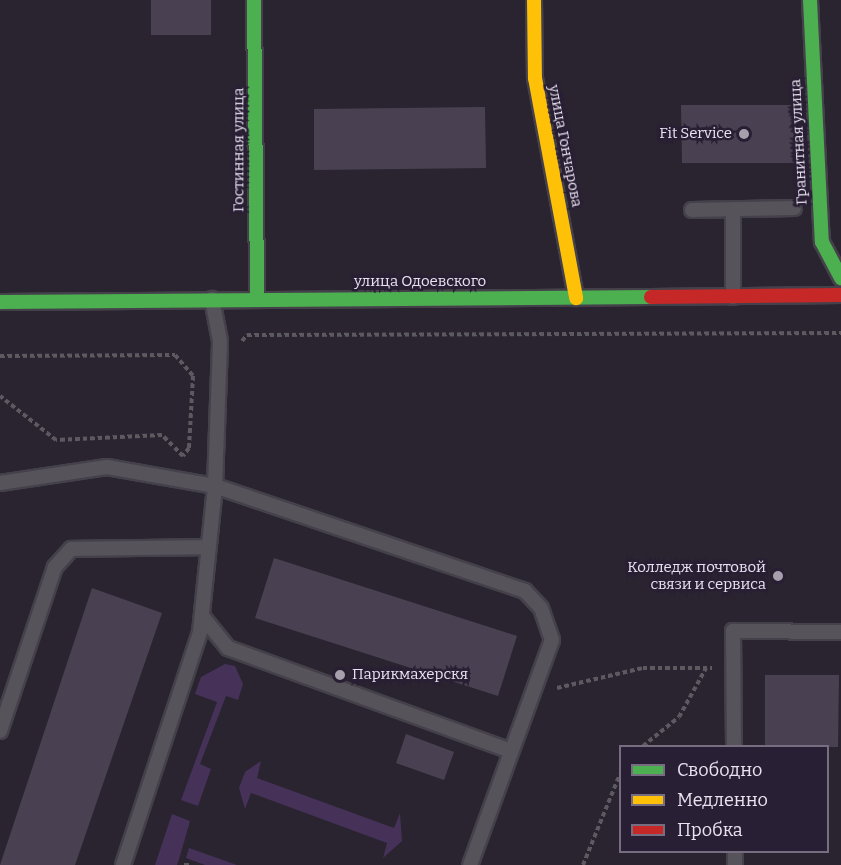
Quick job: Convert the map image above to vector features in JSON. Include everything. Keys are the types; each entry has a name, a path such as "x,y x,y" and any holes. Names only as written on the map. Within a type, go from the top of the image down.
{"street":[{"name":"Гостинная улица","path":"254,0 257,300"},
{"name":"улица Гончарова","path":"534,0 535,78 576,298"},
{"name":"Гранитная улица","path":"810,0 822,242 841,278"},
{"name":"улица Одоевского","path":"0,302 841,296"}],"lane":[{"path":"692,210 794,208"},
{"path":"733,209 733,297"},
{"path":"123,865 202,616 215,486 220,341 212,300"},
{"path":"0,483 107,467 215,486 525,591 541,608 552,639 470,865"},
{"path":"0,731 55,567 71,549 209,547"},
{"path":"202,616 228,648 511,752"},
{"path":"734,745 733,631 841,632"}],"path":[{"path":"233,352 247,335 841,333"},
{"path":"0,356 175,354 193,376 189,448 183,456 162,435 56,440 0,396"},
{"path":"532,693 643,668 706,668 732,661"},
{"path":"646,745 679,717 706,668"},
{"path":"583,865 619,779"},
{"path":"184,865 191,865"}],"shaded area":[{"path":"225,664 235,666 243,684 238,700 226,696 200,764 211,769 198,806 181,800 217,702 195,694 201,677"},
{"path":"261,761 257,778 394,828 400,813 402,841 383,858 387,843 251,793 245,809 239,788 245,772"},
{"path":"172,814 190,821 177,865 155,865"},
{"path":"189,848 237,865 205,865 186,858"}],"building":[{"path":"151,0 211,0 211,35 151,35"},
{"name":"Fit Service","path":"681,105 796,105 799,163 682,163"},
{"path":"485,107 486,168 314,170 314,109"},
{"path":"274,558 517,636 498,696 255,618"},
{"path":"92,588 162,613 75,865 0,865"},
{"path":"765,675 839,675 838,747 765,745"},
{"path":"406,734 454,752 444,780 396,763"}],"traffic: fast":[{"path":"254,0 257,300"},
{"path":"810,0 822,242 841,278"},
{"path":"0,302 651,297"}],"traffic: slow":[{"path":"534,0 535,78 576,298"}],"traffic: jam":[{"path":"651,297 841,295"}],"place":[{"name":"Fit Service","path":"744,134"},
{"name":"Колледж почтовой связи и сервиса","path":"778,576"},
{"name":"Парикмахерскя","path":"340,675"}]}
